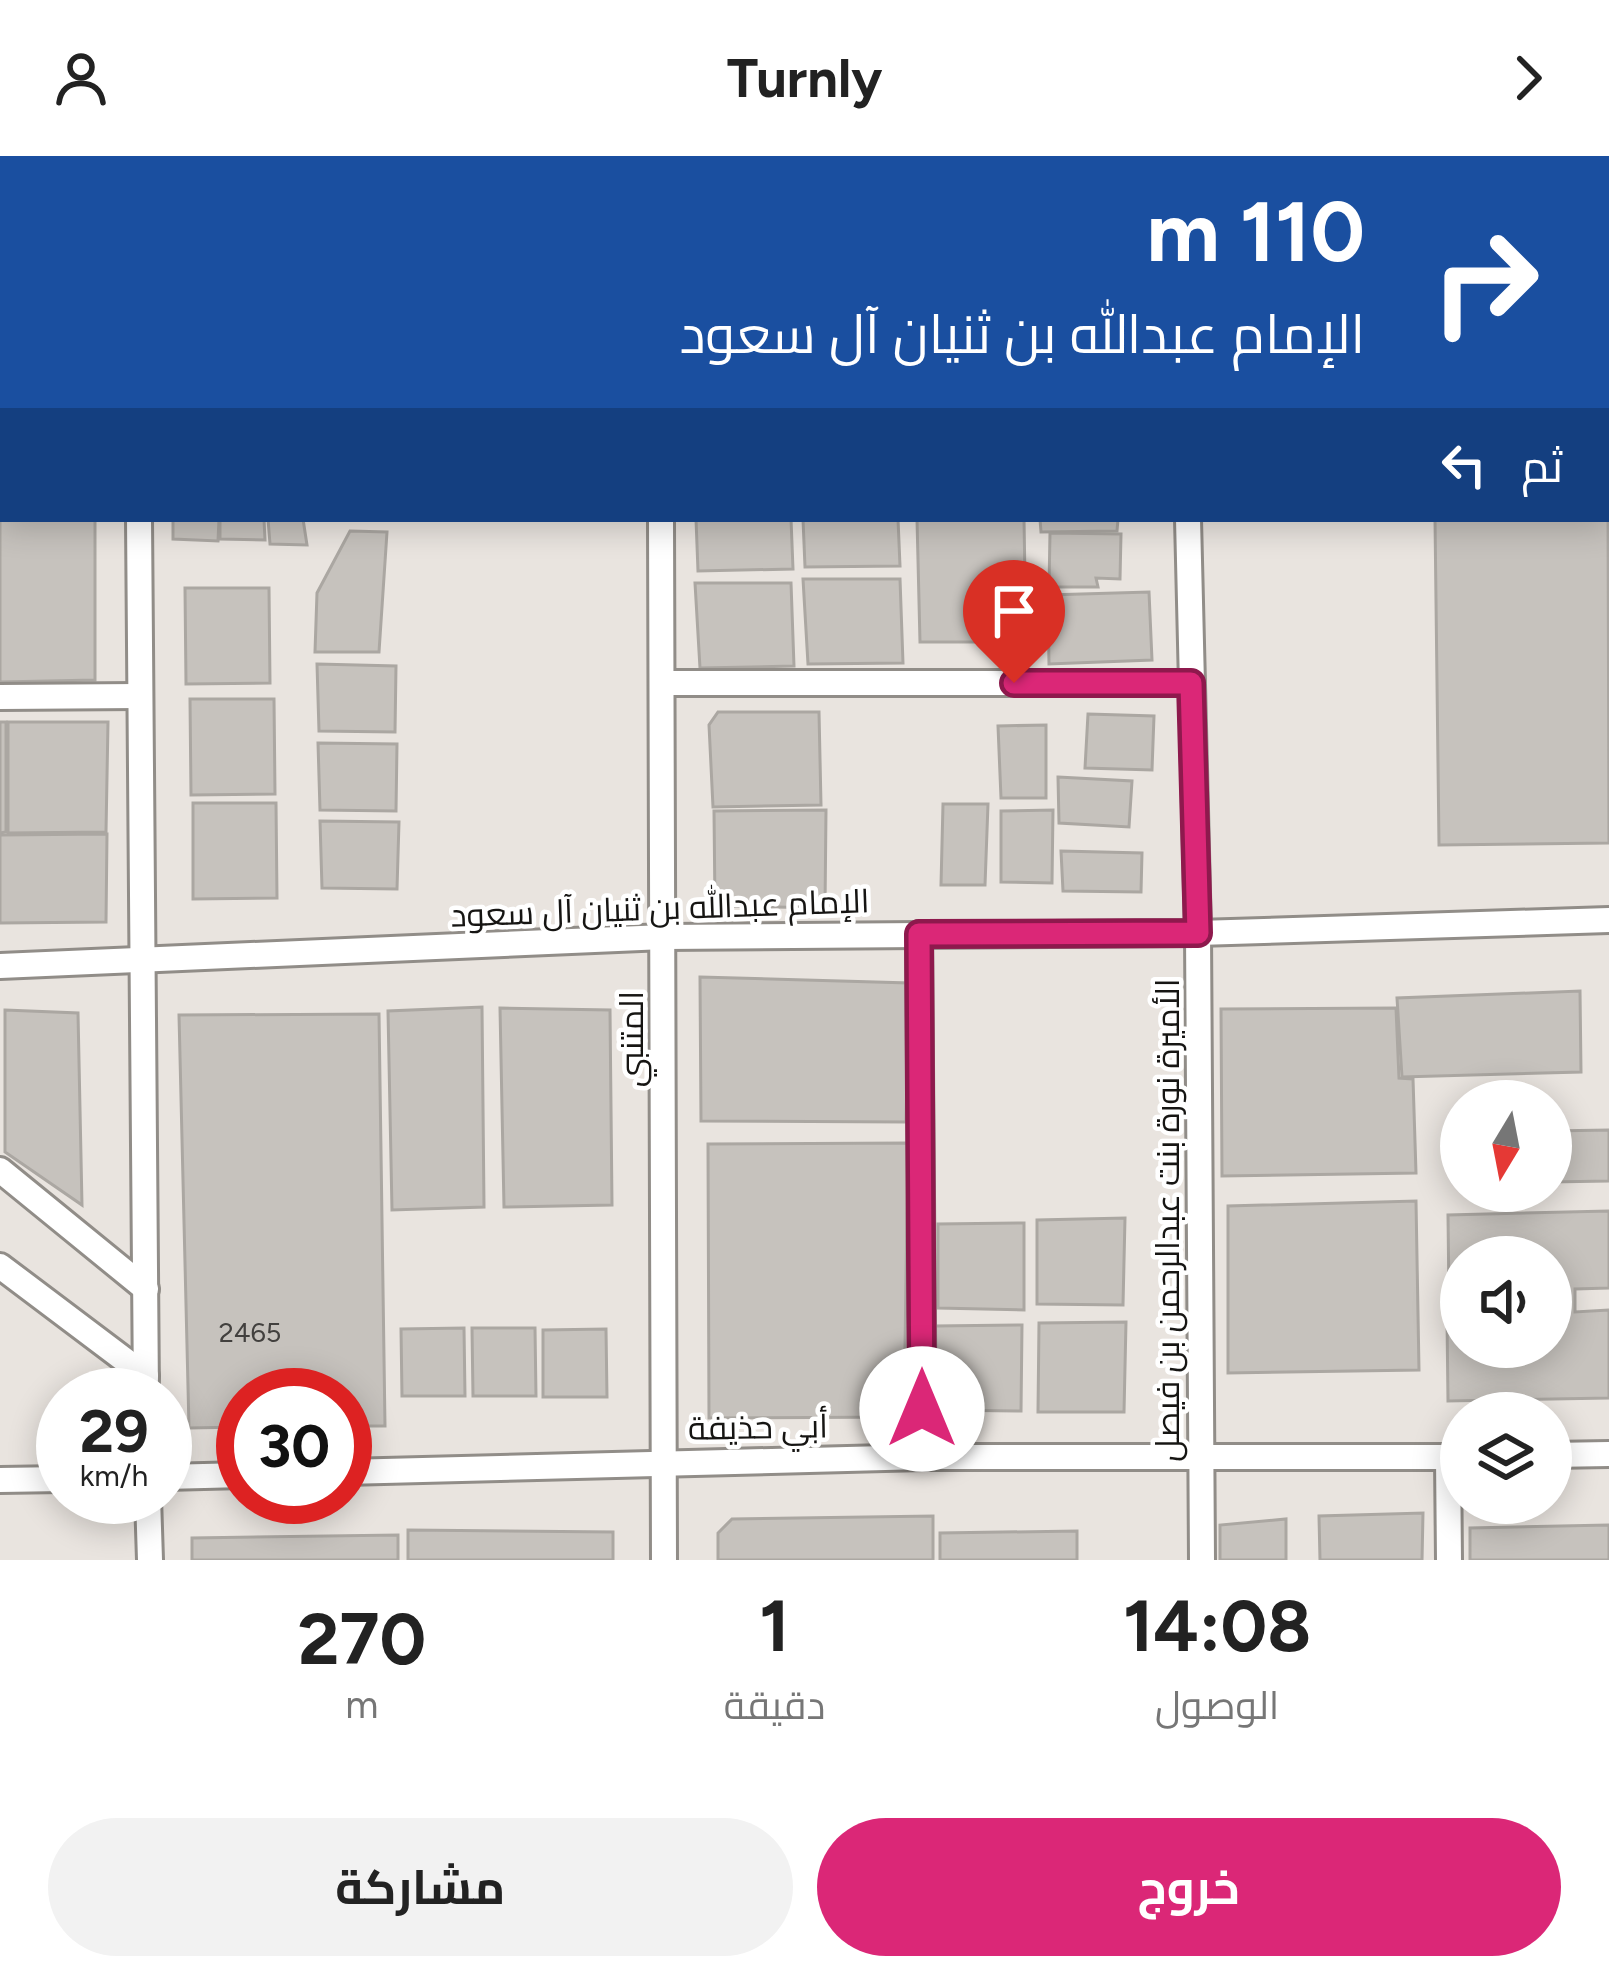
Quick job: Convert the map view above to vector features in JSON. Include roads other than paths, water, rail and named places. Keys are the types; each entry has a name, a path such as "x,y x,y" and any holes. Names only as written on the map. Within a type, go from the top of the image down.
{"street":[{"path":"139,522 146,1368"},
{"name":"المتنبي","path":"661,522 664,1560"},
{"name":"الأميرة نورة بنت عبدالرحمن بن فيصل","path":"1188,522 1198,933 1202,1560"},
{"path":"662,683 1191,683"},
{"path":"0,698 139,696"},
{"name":"الإمام عبدالله بن ثنيان آل سعود","path":"0,966 664,937 1198,933 1609,920"},
{"path":"919,934 923,1457"},
{"path":"0,1170 146,1289"},
{"path":"0,1266 125,1368"},
{"path":"1572,1455 1609,1454"},
{"name":"أبي حذيفة","path":"372,1471 923,1457 1440,1457"},
{"path":"0,1480 36,1479"},
{"path":"149,1524 150,1560"},
{"path":"1449,1560 1451,1524"}]}
